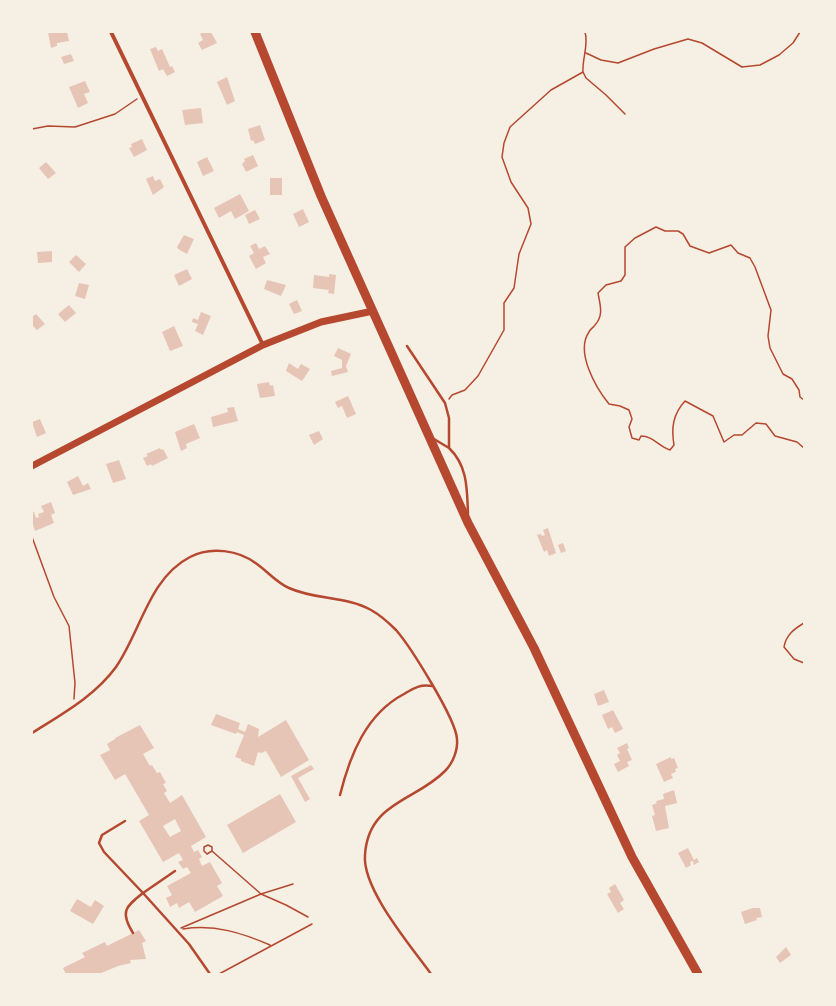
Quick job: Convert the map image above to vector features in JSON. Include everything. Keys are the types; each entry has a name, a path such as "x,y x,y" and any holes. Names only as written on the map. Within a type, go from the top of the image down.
{"highway":[{"path":"255,32 321,196 468,523 534,648 632,857 698,974"}],"street":[{"path":"111,32 263,345"},
{"path":"32,466 263,345 321,322 372,311"}],"lane":[{"path":"407,346 445,403 449,418 449,448"},
{"path":"429,437 449,448 456,454 466,478 468,523"},
{"path":"32,733 74,706 94,691 115,668 131,642 158,587 166,575 177,564 198,553 210,551 233,553 243,556 257,564 278,582 295,591 352,602 373,611 388,622 400,635 433,687 455,728 457,738 456,752 450,764 440,776 393,806 376,820 367,840 364,856 367,877 372,887 431,974"},
{"path":"340,795 346,771 356,747 377,713 393,700 422,684 433,687"},
{"path":"126,821 102,835 99,843 104,852 177,930 210,974"},
{"path":"133,933 125,918 125,911 128,904 175,871"}],"path":[{"path":"585,32 587,38 582,64 586,78 606,94 625,114"},
{"path":"585,52 601,60 618,63 654,49 688,39 702,44 742,67 760,65 779,55 793,43 800,32"},
{"path":"445,403 452,395 465,390 478,376 504,330 504,303 514,288 519,254 531,224 528,208 511,182 502,157 504,143 510,127 551,90 584,72"},
{"path":"32,129 48,126 75,127 115,114 141,96"},
{"path":"804,400 800,397 792,379 783,374 770,348 768,336 771,310 755,267 750,258 738,253 731,245 709,253 701,251 690,246 683,234 678,231 665,231 656,227 635,238 625,247 625,274 621,281 606,285 598,293 602,313 596,324 589,332 583,348 594,385 609,404 620,406 629,410 632,419 629,427 632,438 639,440 641,436 649,436 664,448 670,450 674,445 672,424 680,406 685,401 713,416 724,442 734,435 742,435 756,423 766,424 775,436 797,442 804,448"},
{"path":"32,537 54,597 69,626 75,683 74,706"},
{"path":"804,623 791,632 785,640 784,647 794,659 804,663"},
{"path":"212,851 206,853 204,847 210,846 212,851 261,894 308,917"},
{"path":"177,930 261,894 293,884"},
{"path":"219,974 312,924"},
{"path":"177,930 194,928 223,929 246,935 270,946"}],"building":[{"path":"48,32 67,32 69,41 57,43 57,46 51,48"},
{"path":"204,32 211,32 217,43 202,50 198,43 203,40 200,34"},
{"path":"156,47 158,51 162,49 170,67 172,66 175,72 167,76 163,69 159,71 150,49"},
{"path":"71,54 74,61 64,64 61,57"},
{"path":"227,77 235,101 227,105 217,82"},
{"path":"85,81 90,92 84,94 88,103 78,108 69,87"},
{"path":"201,108 203,123 185,125 182,110"},
{"path":"260,125 265,140 255,144 253,140 251,141 248,129"},
{"path":"142,139 147,150 134,157 129,148 132,147 131,144"},
{"path":"253,155 258,166 246,172 242,164 245,161 244,159"},
{"path":"207,157 214,171 203,176 197,162"},
{"path":"46,162 56,173 48,179 39,168"},
{"path":"153,176 155,181 160,179 164,187 153,195 146,179"},
{"path":"270,178 282,178 282,195 270,195"},
{"path":"240,194 249,211 235,219 231,211 219,218 214,208"},
{"path":"303,209 309,222 299,227 293,214"},
{"path":"255,210 260,219 249,224 245,215"},
{"path":"184,235 194,239 187,254 177,247"},
{"path":"256,243 259,249 265,246 270,254 263,257 266,263 256,269 249,256 254,253 250,246"},
{"path":"52,251 52,262 38,263 37,252"},
{"path":"76,255 86,264 79,272 69,262"},
{"path":"187,269 192,279 179,286 174,275"},
{"path":"329,274 336,275 334,294 328,293 329,290 313,288 314,275 329,277"},
{"path":"267,280 286,285 281,296 264,289"},
{"path":"79,283 89,285 85,299 75,296"},
{"path":"297,300 302,311 294,314 289,304"},
{"path":"69,305 76,313 65,322 58,314"},
{"path":"201,312 211,316 203,335 195,331 198,324 192,322 193,318 198,320"},
{"path":"36,314 45,324 37,330 32,325 32,317"},
{"path":"174,326 183,346 170,351 162,332"},
{"path":"338,348 351,354 346,366 348,372 332,376 331,371 342,368 342,360 334,356"},
{"path":"289,363 298,369 301,364 310,369 302,381 286,371"},
{"path":"269,382 270,386 273,385 275,396 260,398 257,384"},
{"path":"348,396 356,414 347,418 342,406 338,408 335,402"},
{"path":"234,407 238,421 213,427 211,417 228,412 227,408"},
{"path":"40,419 46,433 37,437 32,422"},
{"path":"194,424 200,438 186,444 187,448 181,451 175,432"},
{"path":"319,431 323,439 314,445 309,435"},
{"path":"160,448 161,450 163,449 168,458 152,466 151,464 147,466 143,458 148,456 146,454"},
{"path":"119,460 126,479 113,483 106,464"},
{"path":"78,476 83,486 88,483 91,489 73,495 67,482"},
{"path":"51,502 55,513 51,515 54,523 35,531 32,522 32,512 34,512 36,518 39,517 38,514 44,512 41,506"},
{"path":"548,528 556,553 549,556 547,550 544,552 537,535 545,535 543,530"},
{"path":"563,543 566,551 561,553 558,545"},
{"path":"604,690 609,702 598,706 594,694"},
{"path":"613,710 623,729 615,733 612,727 608,729 602,715"},
{"path":"216,714 240,723 238,729 245,732 248,724 259,729 258,737 286,720 309,760 281,777 266,751 261,753 258,752 254,766 241,761 241,759 235,757 244,735 237,732 236,734 211,725"},
{"path":"140,725 154,748 143,754 150,766 152,765 157,773 160,772 166,783 163,784 167,791 164,793 170,803 182,795 206,837 191,846 194,852 198,850 202,857 199,859 202,866 210,862 222,883 217,886 223,896 195,912 189,902 179,908 177,903 170,907 166,898 172,895 167,886 191,873 187,867 183,869 178,862 183,860 179,853 163,862 139,821 149,815 125,774 115,780 100,755 110,750 107,744 115,738","holes":["175,819 181,831 170,837 163,826"]},
{"path":"627,743 629,748 627,749 632,760 627,762 629,766 618,772 614,764 620,761 617,755 620,753 617,748"},
{"path":"671,757 671,759 674,758 678,768 675,769 676,772 671,774 673,778 664,782 656,764"},
{"path":"311,765 314,769 298,778 310,799 305,802 291,776"},
{"path":"674,790 677,803 665,806 669,828 656,831 652,816 655,815 652,805 657,803 656,801 664,799 663,794"},
{"path":"280,794 296,822 243,853 227,825"},
{"path":"688,848 694,860 697,858 699,862 694,865 693,861 690,862 691,865 686,868 678,853"},
{"path":"615,884 624,900 620,903 624,909 618,913 607,894 611,892 609,888"},
{"path":"77,899 91,907 95,900 104,906 93,924 70,911"},
{"path":"753,908 760,908 762,917 756,918 757,920 745,924 741,912"},
{"path":"139,930 146,941 142,943 146,959 130,960 131,963 118,966 99,974 66,974 63,968 85,957 82,953 105,942 107,946"},
{"path":"786,947 791,955 780,963 776,957"}]}
